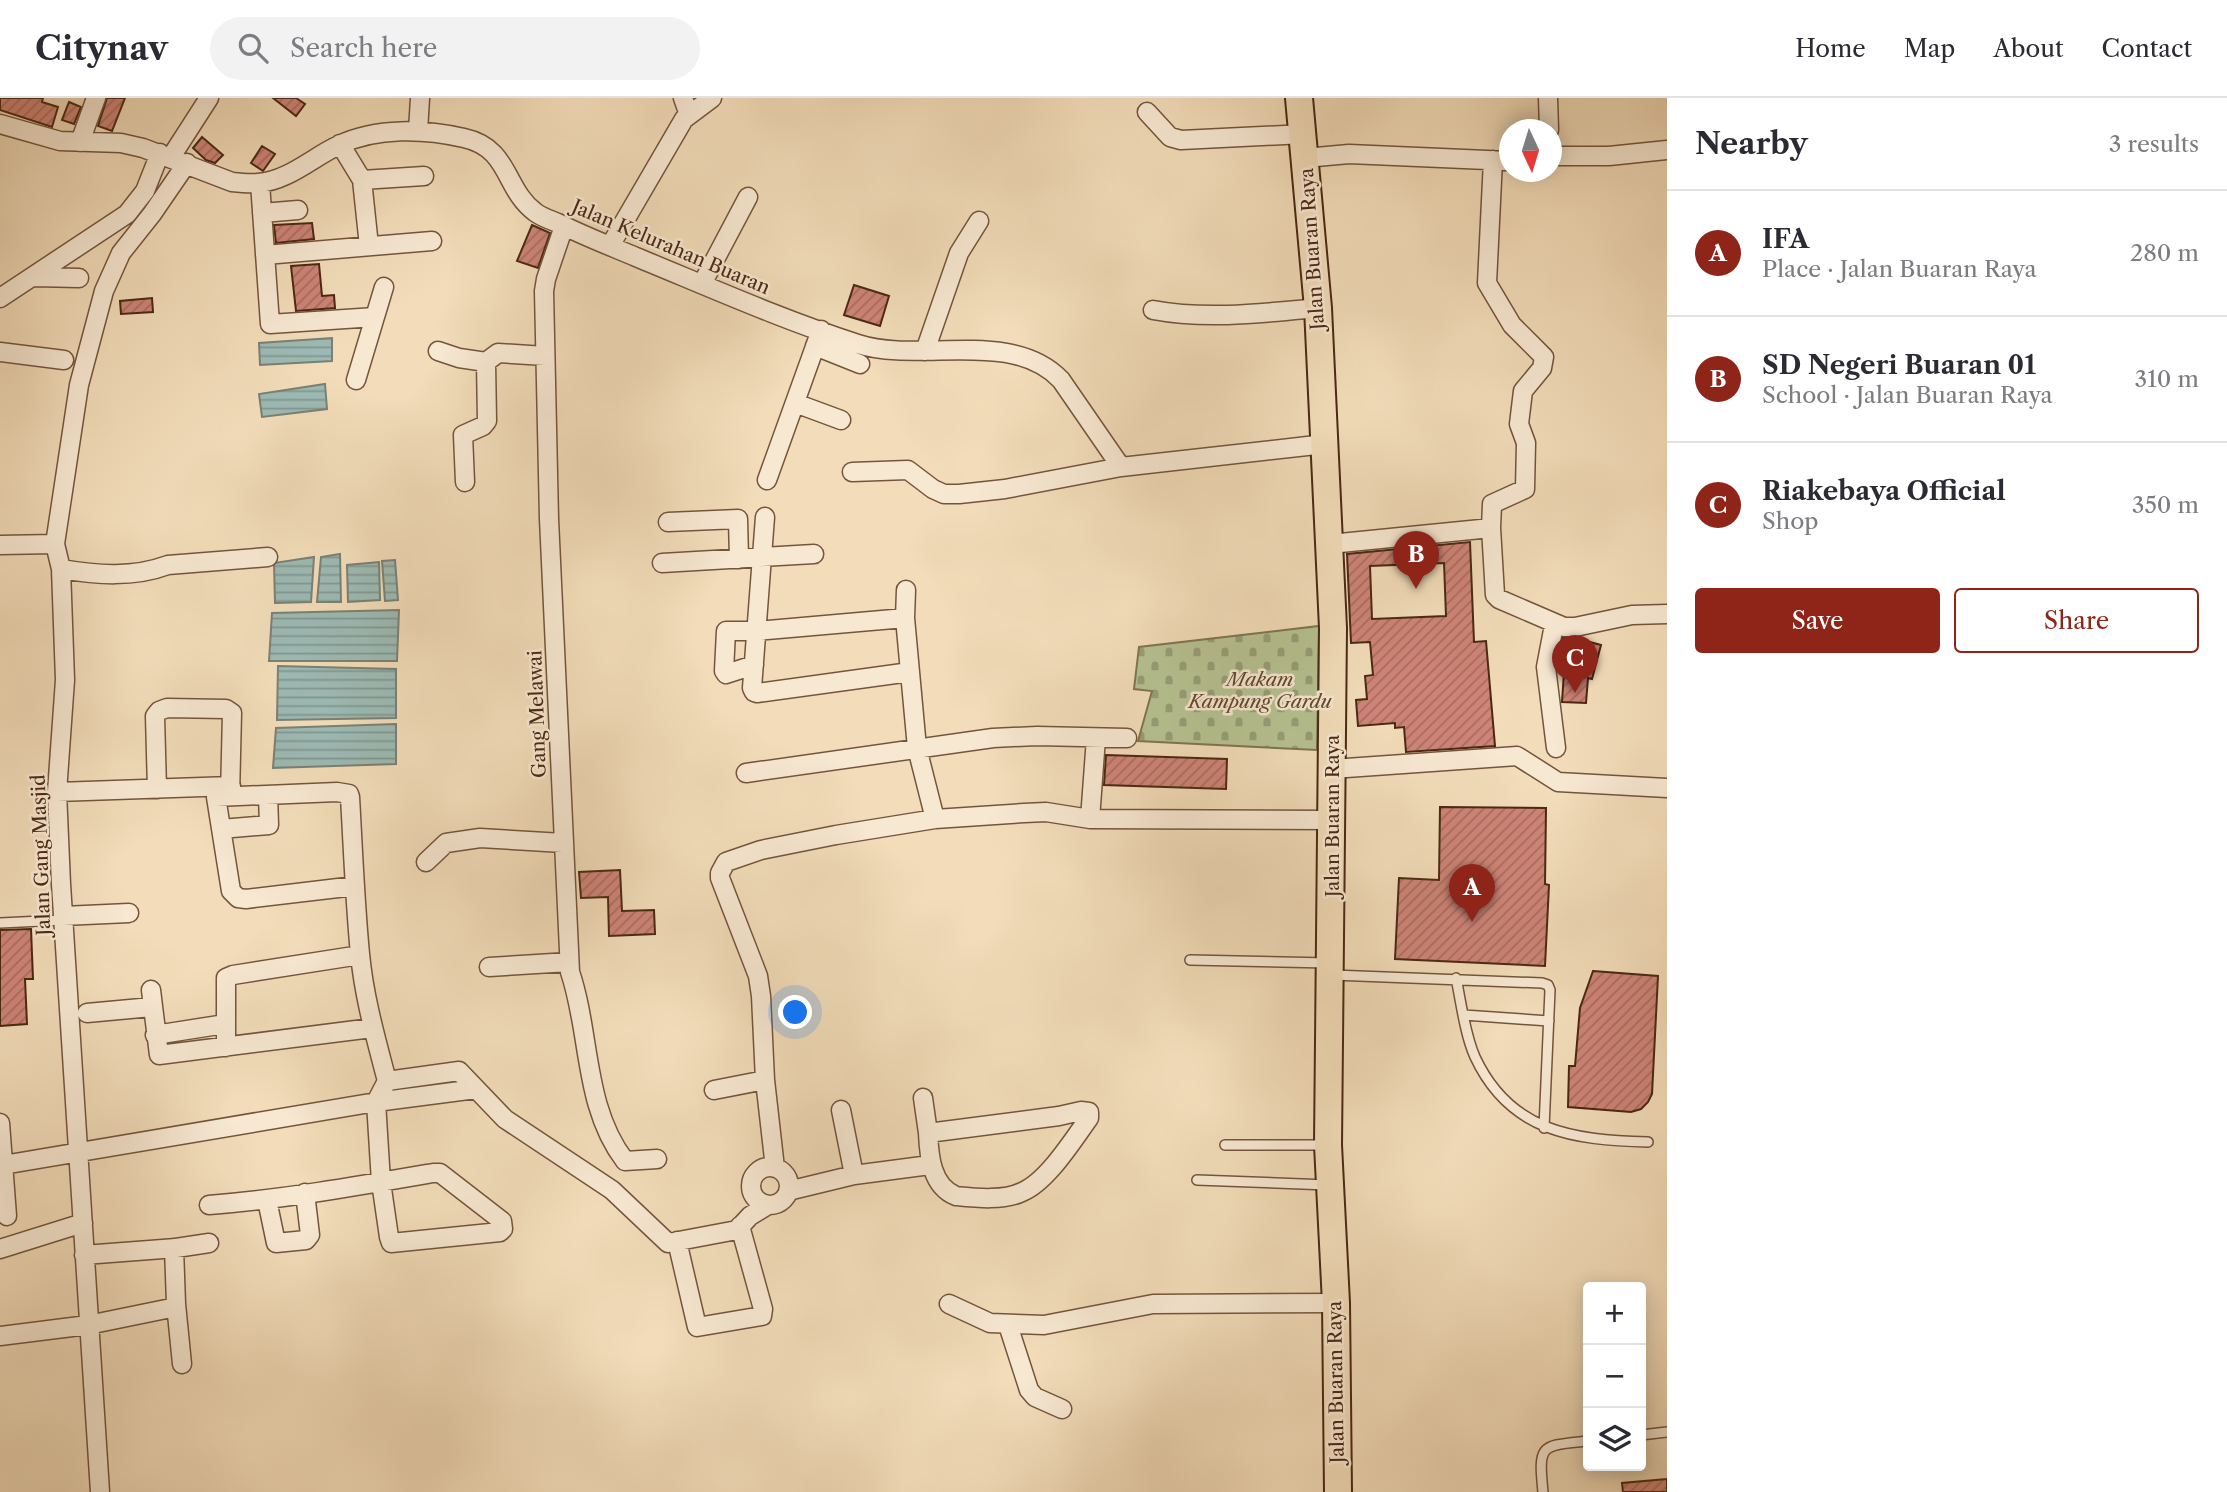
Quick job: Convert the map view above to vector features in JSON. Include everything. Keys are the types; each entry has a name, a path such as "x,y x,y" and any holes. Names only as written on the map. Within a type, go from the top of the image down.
{"main road":[{"name":"Jalan Buaran Raya","path":"1299,98 1318,308 1333,628 1328,1144 1336,1303 1338,1492"}],"street":[{"path":"80,142 96,98"},
{"path":"0,298 127,214 173,158 209,98"},
{"path":"418,131 420,98"},
{"path":"610,246 684,118 686,106 712,98"},
{"path":"1548,98 1549,119"},
{"path":"1147,112 1170,137 1181,140 1304,146 1349,154 1499,160"},
{"name":"Jalan Kelurahan Buaran","path":"0,124 60,141 121,143 173,158 232,182 260,183 277,179 340,145 366,135 418,131 464,138 488,148 499,159 534,211 818,338 875,349 985,350 1012,355 1053,371 1121,467"},
{"path":"340,145 362,180 369,246"},
{"path":"1562,156 1609,156 1667,150"},
{"name":"Jalan Gang Masjid","path":"100,1492 57,792 65,680 61,569 55,544 79,385 104,291 121,253 152,214 173,158"},
{"path":"362,180 424,176"},
{"path":"1499,178 1487,283 1512,325 1544,356 1542,368 1523,391 1519,424 1526,443 1525,489 1492,504 1494,595 1499,600 1554,625 1575,628 1632,615 1667,614"},
{"path":"260,183 270,324 375,317"},
{"path":"702,284 748,197"},
{"path":"262,213 298,210"},
{"path":"925,351 959,253 979,221"},
{"name":"Gang Melawai","path":"564,226 546,279 545,356 549,519 569,962 591,1085 600,1112 625,1161 657,1160"},
{"path":"265,255 432,242"},
{"path":"33,277 79,278"},
{"path":"356,380 384,287"},
{"path":"1153,310 1198,315 1318,308"},
{"path":"767,480 818,338 860,364"},
{"path":"438,351 459,358 486,362"},
{"path":"0,352 64,360"},
{"path":"465,482 463,435 483,426 487,421 486,362 498,353 545,356"},
{"path":"795,402 841,420"},
{"path":"852,472 908,470 933,489 944,494 959,494 1005,489 1121,467 1325,444"},
{"path":"765,517 752,688 757,694 910,672"},
{"path":"668,522 738,519 739,559"},
{"path":"1330,544 1491,528"},
{"path":"0,545 55,544"},
{"path":"662,563 814,554"},
{"path":"61,569 126,574 153,571 168,565 268,557"},
{"path":"906,590 905,618 917,748 935,819"},
{"path":"754,665 726,674 725,631 757,631 905,618"},
{"path":"1554,625 1546,667 1556,748"},
{"path":"157,789 155,716 159,711 167,708 226,709 230,711 230,791"},
{"path":"746,773 1015,737 1128,738"},
{"path":"1090,819 1096,738"},
{"path":"1332,769 1517,756 1558,782 1667,788"},
{"path":"57,792 157,789 268,795 349,793 360,955 372,1028 387,1081 376,1102 381,1182 391,1243 500,1232 503,1229 502,1221 440,1173 381,1182 267,1200 209,1205"},
{"path":"230,791 215,800 231,891 237,898 355,886"},
{"path":"221,829 269,825 268,795"},
{"path":"775,1168 765,1080 758,976 720,878 721,868 726,862 761,850 935,819 1046,812 1090,819 1331,820"},
{"path":"426,862 446,843 480,838 563,842"},
{"path":"63,918 129,913"},
{"path":"226,1047 226,978 360,955"},
{"path":"489,967 569,962"},
{"path":"87,1013 151,998 159,1055 372,1028"},
{"path":"155,1035 225,1024"},
{"path":"387,1081 456,1071 462,1073 505,1119 612,1190 667,1243 737,1230 750,1216 781,1201 788,1191 787,1178 775,1168 764,1168 751,1181 753,1194 768,1205"},
{"path":"714,1090 765,1080"},
{"path":"3,1165 376,1102 476,1089"},
{"path":"923,1098 930,1165 951,1195 1009,1197 1031,1188 1064,1151 1090,1115 1089,1112 1082,1111 928,1133"},
{"path":"841,1110 854,1175"},
{"path":"1059,1116 1064,1151"},
{"path":"0,1123 4,1205"},
{"path":"788,1191 854,1175 930,1165"},
{"path":"267,1200 276,1244 306,1240 310,1235 305,1194"},
{"path":"0,1249 83,1223"},
{"path":"677,1241 697,1327 762,1316 763,1309 740,1226"},
{"path":"84,1255 174,1248 209,1242"},
{"path":"174,1248 182,1364"},
{"path":"949,1304 990,1323 1008,1325 1053,1324 1153,1304 1336,1303"},
{"path":"0,1336 88,1325 176,1307"},
{"path":"1008,1325 1029,1390 1035,1397 1062,1409"}],"lane":[{"path":"0,923 63,918"},
{"path":"1191,960 1548,985 1550,990 1544,1128"},
{"path":"1457,978 1474,1056 1502,1100 1544,1128 1614,1141 1648,1142"},
{"path":"1464,1015 1549,1021"},
{"path":"1225,1145 1328,1144"},
{"path":"1197,1180 1330,1185"},
{"path":"1646,1434 1667,1432"},
{"path":"1543,1492 1540,1460 1544,1450 1553,1445 1583,1442"}],"green space":[{"name":"Makam Kampung Gardu","path":"1319,626 1317,750 1138,741 1152,691 1134,689 1139,647"}],"water":[{"path":"332,338 332,361 260,365 259,343"},
{"path":"325,384 327,409 262,417 259,394"},
{"path":"340,554 341,602 317,602 321,557"},
{"path":"314,557 311,602 275,603 274,563"},
{"path":"395,560 398,600 385,601 382,561"},
{"path":"379,562 380,600 348,602 347,565"},
{"path":"399,610 397,661 269,661 272,613"},
{"path":"278,666 396,669 396,718 277,720"},
{"path":"396,724 396,764 273,768 276,728"}],"building":[{"path":"0,98 43,98 42,102 58,107 52,127 0,110"},
{"path":"107,98 125,98 112,131 98,126"},
{"path":"273,98 296,98 305,104 296,116"},
{"path":"69,102 81,107 74,124 62,120"},
{"path":"202,137 223,155 215,163 206,160 193,148"},
{"path":"262,146 275,154 263,171 251,163"},
{"path":"312,223 314,239 276,243 274,225"},
{"path":"532,225 550,233 538,268 517,261"},
{"path":"319,264 322,296 334,295 335,308 296,311 291,266"},
{"path":"854,285 889,296 880,326 844,315"},
{"path":"152,298 153,312 121,314 120,301"},
{"path":"1470,542 1474,642 1486,641 1495,746 1406,752 1404,727 1395,728 1395,723 1358,726 1356,700 1367,699 1365,676 1373,675 1370,642 1351,643 1347,554","holes":["1444,563 1446,616 1372,619 1370,566"]},
{"path":"1563,638 1575,638 1601,645 1592,679 1588,678 1586,703 1562,702 1564,672 1558,670 1558,667"},
{"path":"1106,755 1227,759 1226,789 1104,785"},
{"path":"1440,807 1546,808 1545,884 1549,885 1545,966 1395,959 1399,878 1439,880"},
{"path":"620,870 622,911 654,910 655,934 609,936 608,897 581,898 579,872"},
{"path":"31,929 33,979 25,979 27,1024 0,1026 0,930"},
{"path":"1593,971 1658,976 1652,1094 1641,1109 1631,1112 1568,1107 1569,1066 1575,1066 1580,1008"},
{"path":"1667,1479 1667,1492 1623,1492 1622,1483"}],"place":[{"name":"SD Negeri Buaran 01","path":"1416,589"},
{"name":"Riakebaya Official","path":"1575,693"},
{"name":"IFA","path":"1472,922"}]}
